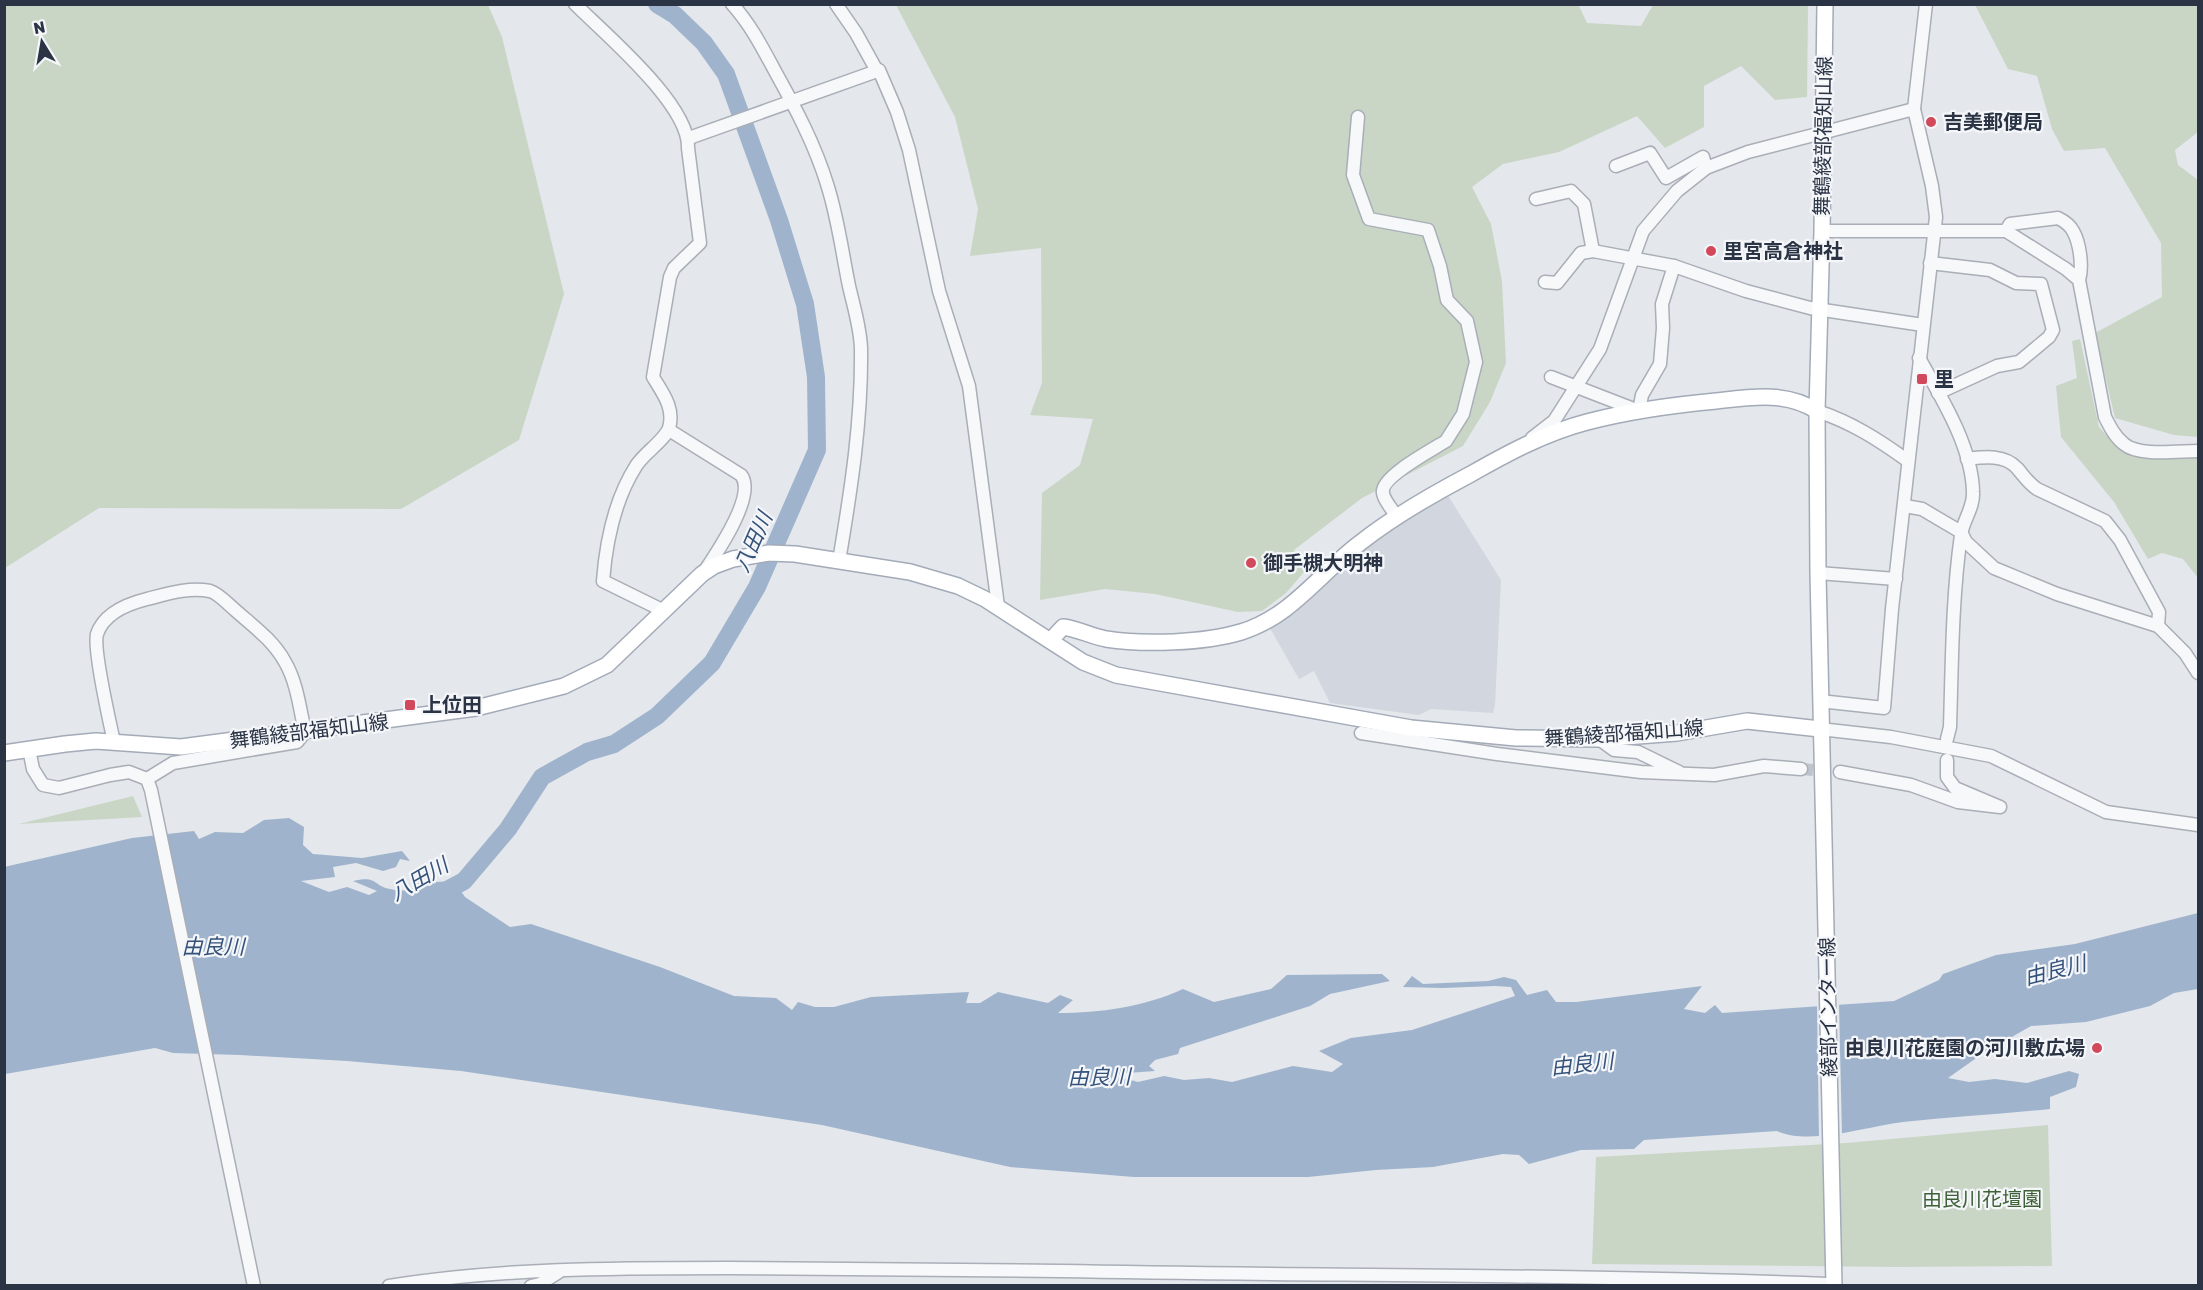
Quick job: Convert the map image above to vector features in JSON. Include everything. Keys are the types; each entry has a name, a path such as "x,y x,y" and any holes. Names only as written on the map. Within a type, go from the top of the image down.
{"main road":[{"name":"舞鶴綾部福知山線","path":"4,753 65,744 114,742 181,747 476,708 564,686 607,665 708,570 749,555 769,553 910,572 958,586 998,606 1083,662 1116,675 1411,728 1516,738 1599,739 1677,733 1747,721 1820,729 1817,411 1825,4"},
{"path":"1051,640 1063,627 1075,628 1104,638 1147,643 1192,640 1242,632 1282,611 1360,542 1433,494 1525,444 1587,422 1639,411 1750,397 1783,397 1804,403 1817,411"},
{"name":"綾部インター線","path":"1820,729 1831,1281"}],"street":[{"path":"575,4 647,74 677,115 689,138 688,148 700,243 674,268 670,277 653,377 669,403 671,415 669,430 637,464 620,498 606,549 603,581 664,611"},
{"path":"732,4 747,22 792,102 817,155 828,186 849,287 859,322 861,349 855,458 839,561"},
{"path":"836,4 856,33 877,71 879,70 897,112 909,150 939,291 969,386 998,606"},
{"path":"1829,702 1884,708 1908,461 1936,217 1932,186 1914,109 1926,4"},
{"path":"689,138 877,71"},
{"path":"1525,444 1554,421 1600,349 1643,231 1677,191 1706,168 1748,152 1914,109"},
{"path":"1358,117 1353,175 1369,219 1428,230 1440,266 1447,300 1467,321 1476,362 1463,414 1446,441 1392,476 1383,486 1383,495 1397,517"},
{"path":"1616,166 1650,153 1666,178 1703,157 1706,168"},
{"path":"1536,199 1571,191 1584,204 1593,250"},
{"path":"2006,231 2010,224 2058,218 2069,225 2074,233 2082,270 2079,280 2105,417 2113,432 2126,446 2151,452 2199,451"},
{"path":"1822,231 2006,231 2066,269 2079,280"},
{"path":"1545,282 1557,283 1581,254 1593,250 1632,260 1674,266 1746,291 1820,309 1923,325"},
{"path":"1930,263 1990,270 2016,283 2041,284 2053,330 2049,337 2019,362 1997,366 1938,393"},
{"path":"1551,377 1639,411 1642,395 1660,364 1662,304 1674,266"},
{"path":"1919,358 1960,438 1967,459 1973,492 1972,507 1961,532 1954,609 1950,726 1947,740"},
{"path":"1817,411 1843,420 1908,461"},
{"path":"669,430 745,479 745,488 730,532 708,570"},
{"path":"1967,459 2004,458 2037,489 2105,521 2120,540 2159,612 2158,626"},
{"path":"1905,506 1922,509 1961,532 1966,542 1994,568 2057,594 2158,626 2185,653 2199,674"},
{"path":"1818,573 1896,579"},
{"path":"114,742 96,635 104,622 117,609 156,596 194,590 213,591 267,637 290,673 305,732 297,742 173,764 149,784"},
{"path":"1820,729 1891,737 1991,756 2106,812 2199,825"},
{"path":"1361,733 1497,754 1641,772 1714,775 1764,766 1801,769"},
{"path":"1599,739 1614,750 1638,752 1684,774"},
{"path":"29,749 33,769 43,786 59,788 129,772 149,784 254,1286"},
{"path":"1840,772 1911,785 1958,802 2000,807 1955,788 1947,777 1947,760"},
{"path":"389,1286 426,1280 635,1268 1179,1271 1831,1281"},
{"path":"531,1286 540,1284 560,1271"}],"shaded area":[{"path":"1447,494 1501,580 1493,713 1431,709 1419,715 1330,703 1314,671 1299,679 1267,623 1359,549"}],"green space":[{"path":"5,4 488,5 502,37 564,294 519,440 401,509 99,508 5,568"},
{"path":"1578,4 1587,23 1641,26 1653,5 1808,5 1807,97 1775,100 1741,66 1704,86 1704,127 1665,148 1637,116 1559,152 1503,164 1472,187 1491,224 1502,281 1506,363 1490,402 1463,446 1362,498 1294,550 1304,572 1286,593 1262,611 1238,612 1155,594 1105,589 1040,600 1042,493 1080,465 1093,419 1030,415 1042,383 1041,248 970,256 978,209 955,117 896,5"},
{"path":"1975,5 2198,5 2198,132 2175,150 2178,165 2198,180 2198,437 2174,435 2115,418 2095,333 2162,297 2161,243 2105,148 2064,151 2052,129 2037,76 2008,69"},
{"path":"2080,339 2099,427 2114,444 2138,455 2198,458 2198,578 2183,559 2162,553 2148,559 2114,502 2061,437 2056,386 2077,378 2072,341"},
{"path":"133,796 142,817 19,824"},
{"name":"由良川花壇園","path":"2048,1125 2052,1266 1592,1264 1596,1157 1846,1143"}],"water":[{"name":"由良川","path":"289,818 304,827 303,845 313,854 362,858 402,851 410,861 400,859 396,867 383,871 356,863 333,867 335,877 301,881 329,892 347,887 369,895 377,891 353,881 361,879 371,880 392,890 410,891 417,883 454,881 465,897 510,927 531,924 660,967 734,996 776,998 792,1010 798,1002 815,1007 834,1007 871,997 969,992 966,1003 980,1003 998,992 1048,1003 1060,995 1073,1000 1058,1013 1074,1013 1137,1005 1183,989 1214,1002 1271,989 1287,975 1382,974 1390,981 1330,994 1310,1006 1180,1048 1178,1054 1155,1060 1149,1066 1155,1071 1116,1076 1138,1082 1164,1076 1184,1080 1209,1078 1232,1082 1293,1066 1332,1072 1343,1064 1319,1051 1351,1038 1412,1030 1515,996 1511,987 1403,987 1412,976 1423,984 1488,981 1504,977 1516,980 1527,995 1547,990 1556,1002 1576,1002 1702,986 1684,1009 1705,1013 1715,1005 1722,1013 1894,1001 1939,980 1943,974 1996,955 2075,944 2198,913 2198,989 2174,993 2150,1006 2086,1022 2031,1026 1982,1054 1948,1078 1969,1082 1995,1079 2027,1083 2069,1071 2079,1074 2076,1087 2050,1097 2050,1109 1903,1122 1822,1136 1790,1135 1777,1131 1644,1140 1634,1149 1581,1150 1529,1164 1519,1155 1503,1154 1433,1167 1308,1177 1134,1177 1010,1167 822,1125 461,1071 347,1061 173,1053 155,1048 5,1074 4,867 132,838 194,831 199,839 215,832 243,833 264,820"}],"pier":[{"path":"1839,1004 1842,1136 1819,1138 1817,1005"}],"waterway":[{"name":"八田川","path":"436,896 464,881 508,829 542,777 587,752 614,744 657,716 712,663 757,587 817,450 816,377 805,304 779,220 726,74 704,43 675,15 657,4"}],"tunnel":[{"path":"1801,769 1840,772"}],"place":[{"name":"吉美郵便局","path":"1931,122"},
{"name":"里宮高倉神社","path":"1711,251"},
{"name":"里","path":"1922,379"},
{"name":"御手槻大明神","path":"1251,563"},
{"name":"上位田","path":"410,705"},
{"name":"由良川花庭園の河川敷広場","path":"2097,1048"}]}
